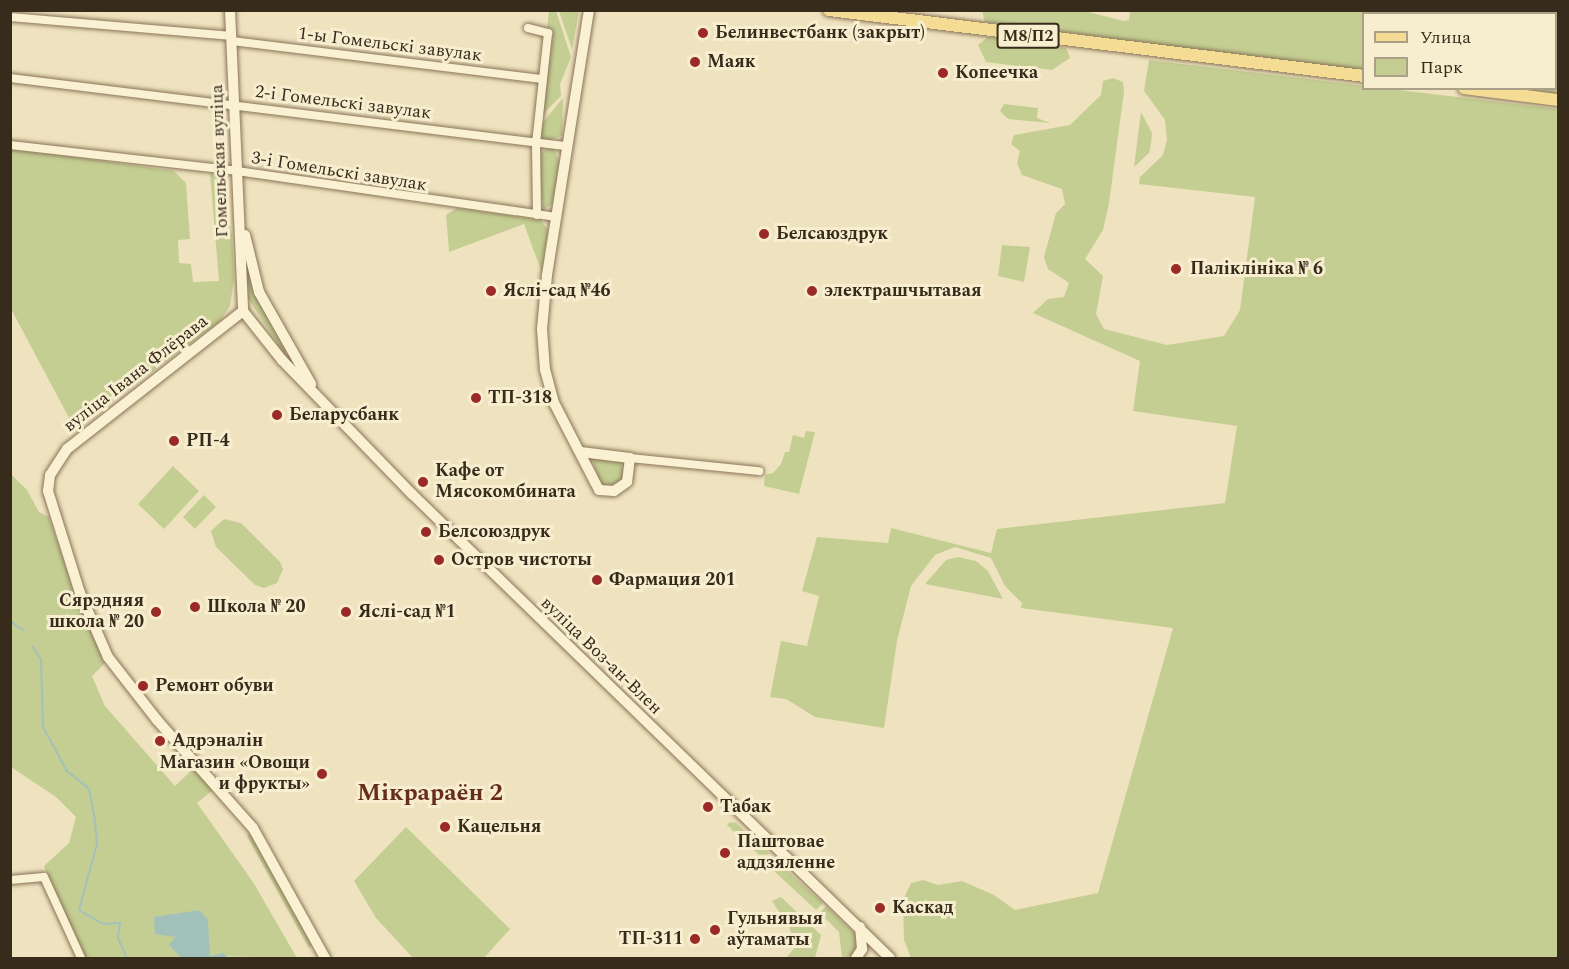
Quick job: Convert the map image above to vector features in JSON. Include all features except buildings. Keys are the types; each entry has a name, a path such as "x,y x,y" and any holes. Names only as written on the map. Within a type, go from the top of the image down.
{"main road":[{"name":"Гомельская вуліца","path":"230,10 243,311"},
{"path":"581,452 630,458 627,482 607,492 599,490 554,403 545,370 542,329 555,217 589,10"},
{"name":"М8/П2","path":"829,10 1362,76"},
{"path":"1480,90 1558,100"},
{"name":"вуліца Воз-ан-Влен","path":"239,205 259,292 324,405"},
{"name":"вуліца Воз-ан-Влен","path":"243,311 324,405 573,653 890,958"},
{"name":"вуліца Івана Флёрава","path":"243,311 67,449 50,476 48,491 80,593 108,657 157,720 253,828 326,958"},
{"path":"856,958 862,949 860,927"}],"street":[{"name":"1-ы Гомельскі завулак","path":"10,17 232,39 543,80"},
{"path":"528,28 548,33 536,143 537,215"},
{"name":"2-і Гомельскі завулак","path":"10,78 565,146"},
{"name":"3-і Гомельскі завулак","path":"10,145 237,171 555,217"},
{"path":"630,458 759,471"},
{"path":"10,880 35,875 44,877 52,889 81,958"}],"green space":[{"path":"982,10 1085,11 1123,21 1129,20 1130,10 1558,11 1558,96 1507,90 1557,90 1557,12 1362,12 1362,71 985,22"},
{"path":"549,11 556,11 571,57 560,84 561,96 541,116 553,35 547,30"},
{"path":"559,11 579,11 572,49"},
{"path":"988,37 1066,48 1070,58 1052,70 986,62 978,45"},
{"path":"1149,60 1362,86 1362,90 1399,90 1558,109 1558,958 911,958 904,940 903,900 911,883 923,880 938,885 962,881 994,895 1015,910 1098,893 1173,628 1021,608 1022,603 1005,586 991,558 955,547 935,555 911,586 897,641 884,728 815,717 786,699 770,697 781,641 807,646 819,596 802,591 817,537 888,543 891,528 991,553 997,529 1225,503 1237,426 1133,411 1140,361 1033,313 1048,299 1064,297 1069,283 1048,269 1044,257 1056,213 1065,204 1062,189 1022,175 1017,163 1020,151 1011,144 1014,135 1070,125 1101,95 1103,81 1113,78 1123,82 1124,92 1109,203 1103,230 1085,259 1103,276 1096,314 1104,329 1167,345 1224,336 1240,310 1255,197 1139,184 1140,177 1163,155 1167,140 1165,120 1144,91"},
{"path":"563,98 562,136 546,141 540,135 540,126"},
{"path":"1004,104 1038,108 1037,118 1050,123 1008,119 1000,111"},
{"path":"1141,112 1152,133 1151,143 1149,153 1134,167"},
{"path":"549,147 555,150 559,162 553,204 543,210 539,155"},
{"path":"10,148 174,171 186,183 190,239 178,240 179,263 191,264 193,282 219,281 210,174 227,176 226,215 232,234 234,279 230,306 219,322 75,429 11,309"},
{"path":"457,208 541,220 548,230 542,273 524,224 449,252 446,215"},
{"path":"1002,245 1030,247 1024,282 998,276"},
{"path":"244,247 256,295 286,351 284,354 246,295"},
{"path":"806,431 815,432 799,494 764,486 765,475 773,473 781,464 785,452 789,452 793,435 804,438"},
{"path":"592,458 620,462 624,473 619,483 601,486"},
{"path":"173,466 199,491 164,529 138,504"},
{"path":"10,473 27,490 39,512 49,517 78,603 105,663 92,676 105,706 175,786 194,768 214,789 197,803 253,882 297,958 210,956 198,910 186,913 164,934 175,937 170,946 181,958 79,958 44,866 69,843 76,817 56,797 11,767"},
{"path":"204,495 216,507 195,529 183,517"},
{"path":"224,519 241,523 280,562 283,569 277,583 264,588 255,585 216,547 211,531"},
{"path":"958,557 976,561 988,571 1003,599 925,584 946,560"},
{"path":"730,822 736,823 770,854 759,855 727,825"},
{"path":"406,827 510,929 484,958 413,958 376,918 354,881"},
{"path":"252,832 314,944 309,948 247,836"},
{"path":"775,860 823,903 816,910 774,871"},
{"path":"781,897 821,935 815,958 786,958 796,946 789,927 772,901"},
{"path":"826,906 858,937 860,942 851,958 842,958 839,932 820,913"}],"water":[{"path":"199,910 208,920 210,956 223,953 228,958 181,958 169,945 175,937 155,934 154,917"}],"waterway":[{"path":"10,607 11,622 23,630"},
{"path":"33,647 41,660 43,727 67,771 89,789 95,821 97,844 79,910 103,924 120,923 118,938 127,958"}],"place":[{"name":"Белинвестбанк (закрыт)","path":"703,33"},
{"name":"Маяк","path":"695,62"},
{"name":"Копеечка","path":"943,73"},
{"name":"Белсаюздрук","path":"764,234"},
{"name":"Паліклініка № 6","path":"1176,269"},
{"name":"Яслі-сад №46","path":"491,291"},
{"name":"электрашчытавая","path":"812,291"},
{"name":"ТП-318","path":"476,398"},
{"name":"Беларусбанк","path":"277,415"},
{"name":"РП-4","path":"174,441"},
{"name":"Кафе от Мясокомбината","path":"423,482"},
{"name":"Белсоюздрук","path":"426,532"},
{"name":"Остров чистоты","path":"439,560"},
{"name":"Фармация 201","path":"597,580"},
{"name":"Школа № 20","path":"195,607"},
{"name":"Сярэдняя школа № 20","path":"156,612"},
{"name":"Яслі-сад №1","path":"346,612"},
{"name":"Ремонт обуви","path":"143,686"},
{"name":"Адрэналін","path":"160,741"},
{"name":"Магазин «Овощи и фрукты»","path":"322,774"},
{"name":"Табак","path":"708,807"},
{"name":"Кацельня","path":"445,827"},
{"name":"Паштовае аддзяленне","path":"725,853"},
{"name":"Каскад","path":"880,908"},
{"name":"Гульнявыя аўтаматы","path":"715,930"},
{"name":"ТП-311","path":"695,939"}],"district":[{"name":"Мікрараён 2","path":"430,794"}]}
